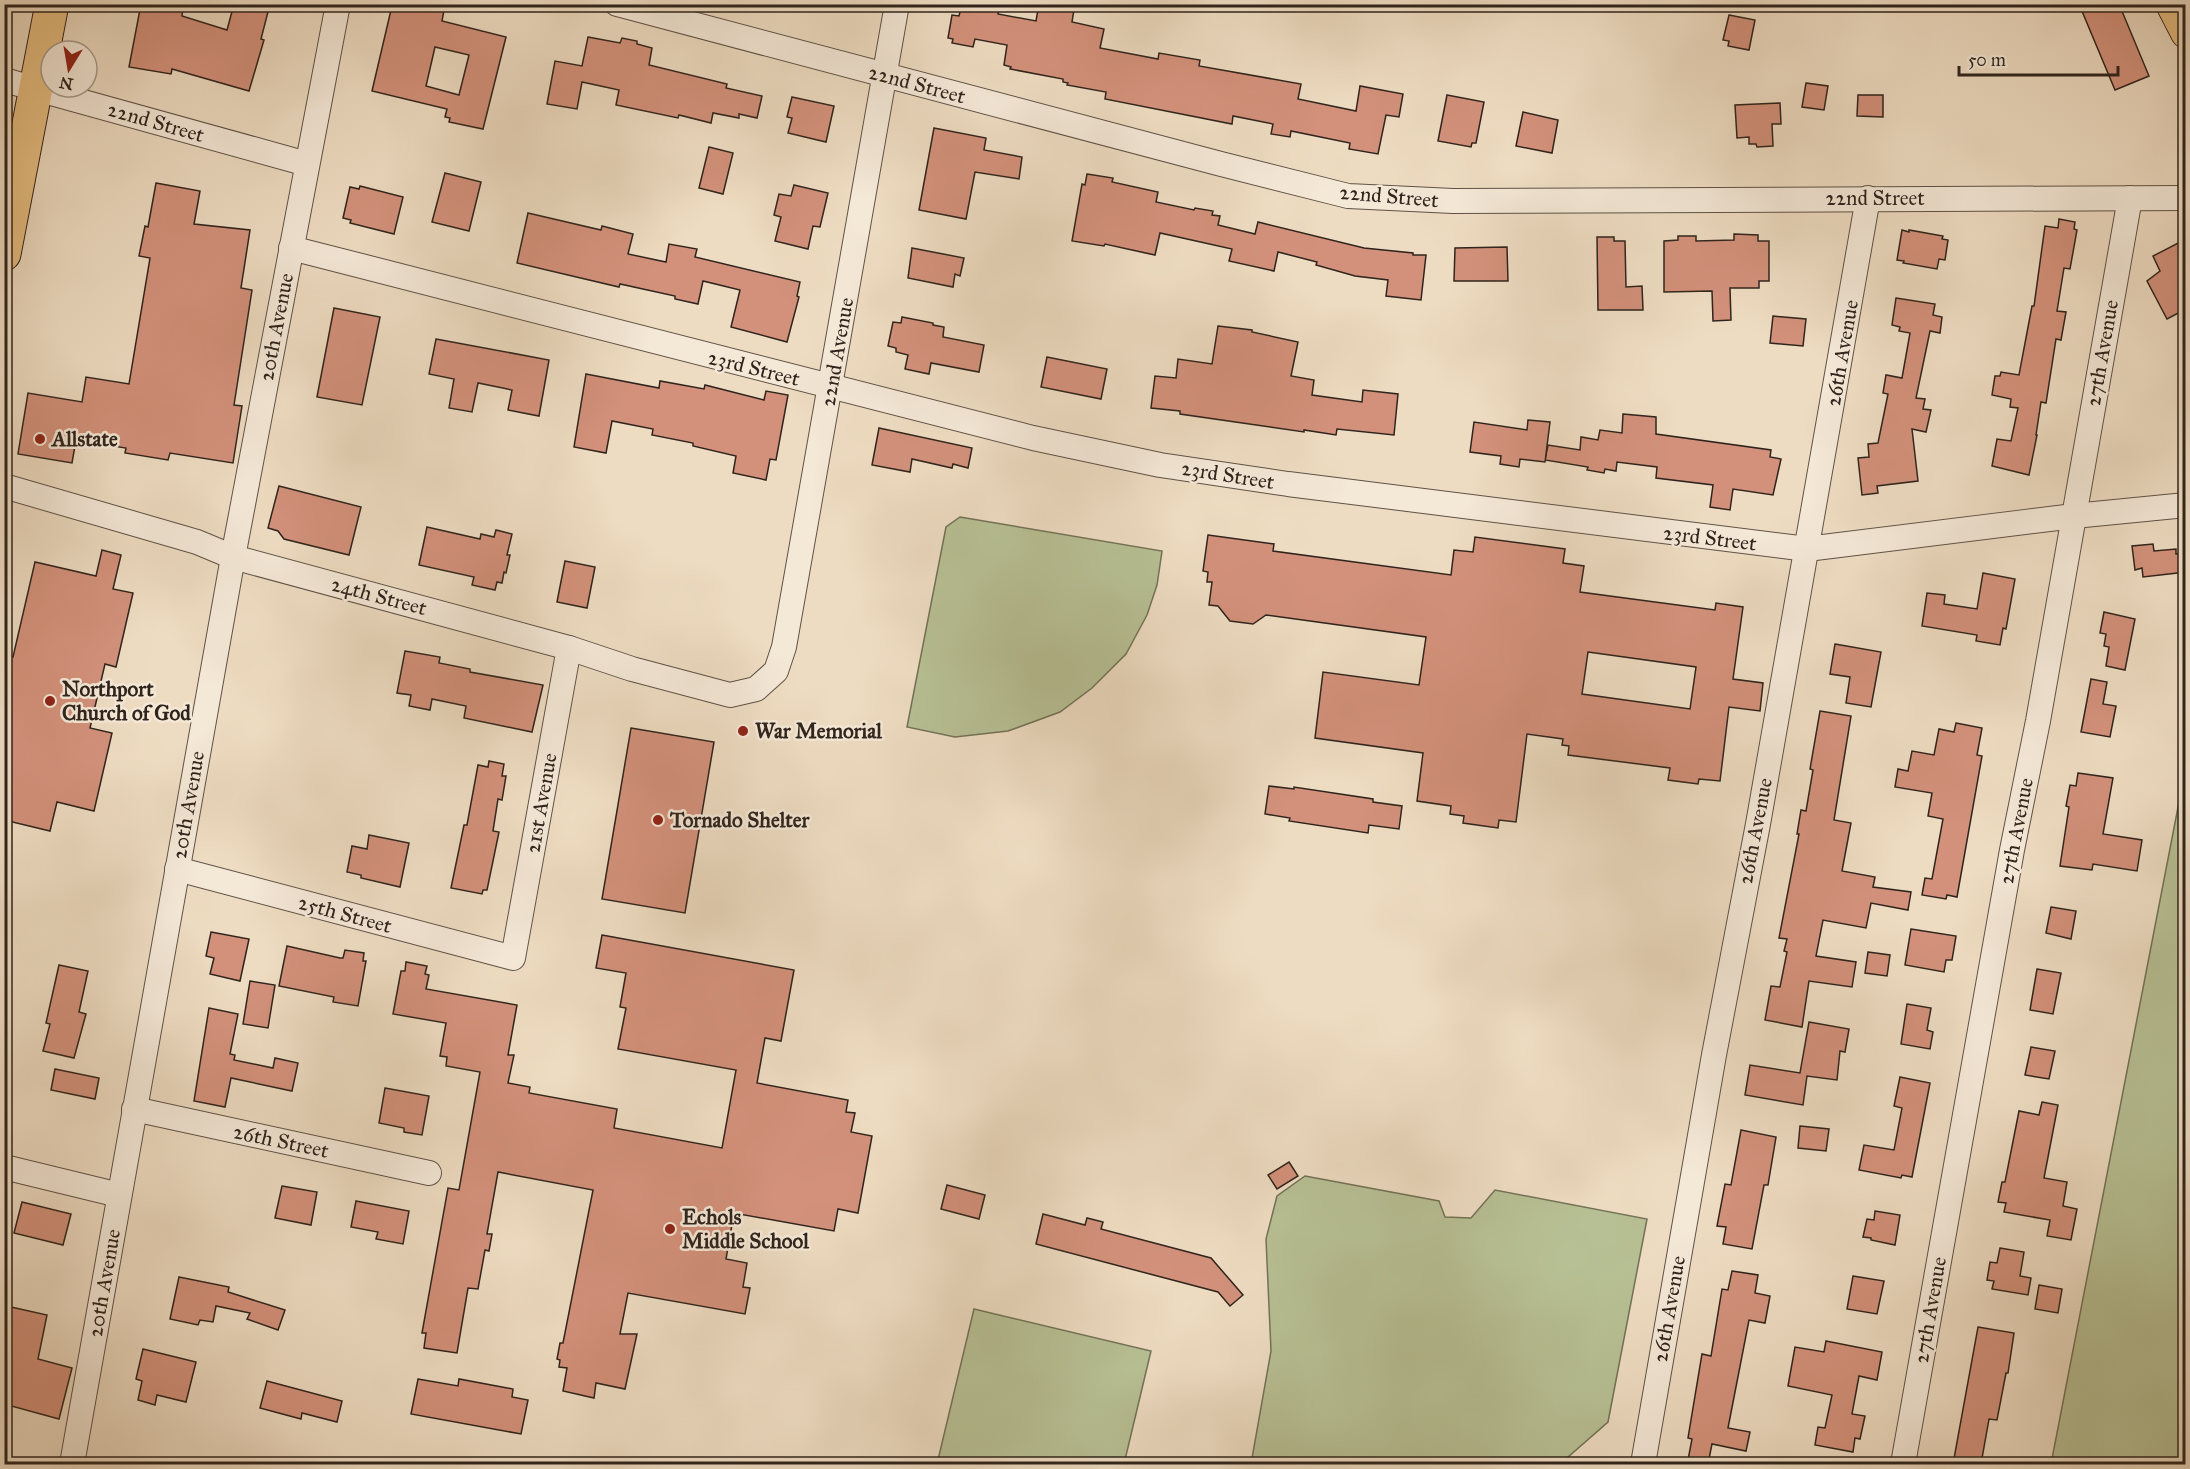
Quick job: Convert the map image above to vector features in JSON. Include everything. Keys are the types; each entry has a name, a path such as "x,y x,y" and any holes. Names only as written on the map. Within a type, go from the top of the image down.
{"highway":[{"path":"4,254 52,4"}],"main road":[{"path":"2171,4 2186,33"}],"street":[{"name":"20th Avenue","path":"72,1464 233,557 338,4"},
{"name":"22nd Street","path":"617,4 1221,165 1348,196 1453,201 2186,198"},
{"name":"22nd Avenue","path":"756,689 776,671 784,646 897,4"},
{"name":"22nd Street","path":"4,80 307,164"},
{"name":"26th Avenue","path":"1642,1464 1713,1055 1758,824 1774,721 1807,549 1868,198"},
{"name":"27th Avenue","path":"1903,1464 2130,198"},
{"name":"23rd Street","path":"291,248 1033,438 1160,465 1312,488 1807,549 2074,516 2186,505"},
{"name":"24th Street","path":"4,486 197,542 233,557 569,648 632,669 713,691 730,695 756,689"},
{"name":"21st Avenue","path":"513,958 569,648"},
{"name":"25th Street","path":"177,870 513,958"},
{"name":"26th Street","path":"134,1109 429,1173"},
{"path":"4,1167 119,1195"}],"green space":[{"path":"960,517 1162,551 1157,585 1147,615 1126,654 1092,688 1060,712 1008,731 955,737 907,727 946,527"},
{"path":"2185,771 2185,1464 2051,1464"},
{"path":"1305,1176 1439,1201 1445,1217 1471,1218 1495,1190 1647,1219 1608,1422 1560,1464 1251,1464 1271,1351 1266,1239 1277,1196"},
{"path":"974,1309 1151,1351 1124,1464 937,1464"}],"building":[{"path":"141,4 171,4 183,7 182,16 227,30 234,4 270,4 261,39 264,40 249,91 172,69 171,74 129,67"},
{"path":"397,4 417,4 444,10 442,21 506,37 483,129 449,122 450,118 445,117 447,109 372,91 391,10 396,11","holes":["435,47 469,55 459,95 426,86"]},
{"path":"962,4 1000,4 998,14 1036,21 1039,4 1075,4 1072,22 1104,29 1100,48 1158,59 1159,53 1200,60 1199,66 1301,84 1298,99 1356,111 1360,86 1403,94 1399,117 1386,115 1378,154 1349,149 1350,143 1291,131 1290,137 1271,134 1273,124 1233,116 1232,124 1105,99 1106,92 1067,85 1068,83 1063,82 1063,79 1010,69 1011,67 1004,65 1007,45 975,39 973,47 952,43 953,39 948,38 952,15 959,16"},
{"path":"2079,4 2119,4 2149,76 2115,90"},
{"path":"1729,15 1755,20 1749,50 1728,46 1729,41 1723,40"},
{"path":"588,37 620,43 622,38 637,41 637,44 652,48 649,65 727,84 726,88 762,96 757,118 739,114 739,118 713,113 711,123 679,115 678,118 616,105 619,90 582,82 577,109 547,104 555,61 582,66"},
{"path":"1806,83 1828,86 1824,110 1802,107"},
{"path":"1447,95 1484,102 1476,143 1472,143 1471,147 1438,141"},
{"path":"1858,95 1883,95 1883,117 1857,116"},
{"path":"792,97 834,106 826,142 788,133 792,118 787,117"},
{"path":"1780,103 1781,124 1772,124 1773,146 1757,147 1756,144 1749,144 1749,137 1737,138 1735,105"},
{"path":"1523,112 1558,120 1552,153 1516,146"},
{"path":"934,128 986,138 984,150 1022,157 1019,179 975,172 966,219 919,210"},
{"path":"709,147 733,153 723,194 699,188"},
{"path":"445,173 481,182 469,231 432,222"},
{"path":"1087,174 1113,178 1112,182 1158,192 1156,202 1194,210 1195,208 1213,211 1212,215 1220,216 1218,225 1255,234 1258,222 1364,248 1426,255 1421,300 1386,296 1388,280 1355,276 1316,265 1317,262 1278,252 1274,271 1229,261 1232,249 1160,233 1155,255 1105,244 1104,246 1072,241 1082,184 1085,185"},
{"path":"156,183 200,191 194,224 250,230 241,288 252,290 234,405 242,406 233,463 170,453 168,460 125,453 126,448 76,440 72,463 18,454 28,393 82,402 86,377 129,384 150,258 139,256 145,226 148,227"},
{"path":"794,185 828,193 820,227 813,226 808,249 775,241 781,217 774,215 779,194 791,196"},
{"path":"360,186 403,197 394,234 350,223 351,220 343,218 350,187 359,189"},
{"path":"528,213 601,230 602,226 633,234 628,254 666,262 669,244 697,249 695,257 800,282 797,296 799,297 787,342 731,327 740,290 703,281 698,304 675,299 675,296 620,284 619,287 517,263"},
{"path":"2059,219 2075,222 2074,229 2077,230 2070,269 2064,268 2057,311 2066,312 2061,340 2056,339 2046,403 2041,402 2029,475 1992,466 1997,439 2011,441 2018,408 2010,407 2011,399 1992,395 1995,376 2000,376 2001,372 2019,375 2032,306 2034,306 2045,226 2058,228"},
{"path":"1902,230 1943,236 1942,239 1948,240 1945,260 1939,259 1937,269 1897,260"},
{"path":"1734,234 1758,235 1758,241 1769,241 1769,281 1759,281 1759,288 1730,288 1731,320 1713,321 1712,291 1664,292 1664,241 1678,240 1678,236 1696,236 1696,241 1734,240"},
{"path":"1597,237 1614,237 1614,241 1625,241 1626,287 1642,286 1643,310 1598,310"},
{"path":"2186,239 2186,309 2167,319 2147,281 2160,271 2153,256"},
{"path":"1507,247 1508,281 1454,281 1455,248"},
{"path":"912,248 964,258 960,276 955,274 953,287 908,278"},
{"path":"1896,298 1935,304 1933,315 1942,317 1940,333 1930,331 1916,398 1925,399 1923,409 1931,410 1926,432 1912,429 1918,481 1877,486 1878,493 1862,495 1858,458 1869,457 1868,444 1878,443 1888,394 1883,393 1886,375 1902,378 1910,333 1899,331 1900,327 1892,325"},
{"path":"334,308 380,317 362,405 317,397"},
{"path":"1773,316 1806,319 1803,346 1770,343"},
{"path":"902,317 944,327 943,337 984,345 979,372 931,363 929,374 905,369 908,355 896,352 896,348 888,346 893,322 901,323"},
{"path":"1218,326 1252,330 1252,332 1298,342 1291,376 1314,380 1312,395 1362,402 1363,390 1398,394 1394,435 1337,429 1336,435 1304,430 1304,432 1151,408 1155,376 1176,378 1178,359 1212,364"},
{"path":"436,339 549,360 539,416 508,410 512,390 478,383 472,412 449,408 454,379 429,374"},
{"path":"1047,357 1107,369 1101,399 1041,387"},
{"path":"586,374 659,388 660,381 704,389 705,385 764,400 766,391 788,395 776,460 770,459 766,480 733,473 736,456 693,446 693,443 652,435 653,429 612,421 606,453 574,447"},
{"path":"1623,414 1656,417 1656,434 1771,450 1770,457 1781,459 1773,495 1733,489 1730,510 1710,507 1713,485 1656,478 1657,467 1617,462 1616,471 1605,469 1604,473 1587,470 1588,467 1545,460 1548,445 1580,450 1581,437 1598,440 1600,430 1622,433"},
{"path":"1528,420 1550,422 1545,462 1520,459 1519,467 1500,464 1501,456 1470,452 1474,422 1527,430"},
{"path":"879,428 972,448 968,468 953,464 952,468 912,459 910,472 872,465"},
{"path":"279,486 361,507 349,555 284,539 278,531 268,528"},
{"path":"427,527 480,539 481,534 494,537 496,530 512,534 507,555 510,555 502,583 497,582 495,590 472,585 474,577 419,565"},
{"path":"1208,535 1274,544 1273,551 1451,575 1454,550 1473,552 1475,537 1565,549 1563,563 1584,566 1580,592 1715,610 1716,603 1743,607 1733,679 1763,683 1760,711 1729,707 1720,781 1699,779 1698,784 1668,780 1670,768 1568,755 1569,746 1562,745 1563,739 1527,734 1516,822 1499,820 1498,828 1463,823 1464,816 1450,814 1451,806 1417,801 1423,753 1315,738 1323,672 1419,685 1426,637 1266,615 1253,624 1230,621 1218,606 1209,605 1212,582 1207,582 1208,572 1203,571","holes":["1588,652 1696,667 1690,709 1582,694"]},
{"path":"2153,544 2154,551 2176,549 2176,554 2186,553 2186,572 2143,577 2142,568 2135,570 2132,546"},
{"name":"Northport Church of God","path":"102,550 121,555 113,589 133,593 116,667 105,664 90,728 112,733 94,811 57,802 50,831 4,820 4,683 11,656 13,657 35,562 96,576"},
{"path":"565,561 595,567 587,608 557,602"},
{"path":"1983,573 2015,579 2006,629 2003,628 2000,645 1976,641 1977,635 1922,626 1927,593 1945,595 1944,604 1977,609"},
{"path":"2104,612 2135,619 2125,670 2106,666 2109,647 2104,646 2106,634 2100,633"},
{"path":"1835,644 1881,652 1871,707 1846,703 1850,677 1830,674"},
{"path":"405,651 440,657 439,663 470,669 470,672 543,685 532,732 464,718 466,706 432,699 430,710 409,706 411,695 397,693"},
{"path":"2091,679 2107,682 2103,704 2116,706 2110,737 2081,732"},
{"path":"1820,711 1851,716 1834,820 1851,823 1842,871 1875,877 1873,887 1911,892 1908,910 1871,903 1866,928 1823,920 1816,956 1856,962 1852,987 1809,981 1802,1027 1765,1020 1771,986 1780,987 1787,952 1784,951 1787,939 1779,938 1799,834 1797,834 1801,810 1806,811 1813,770 1810,769"},
{"path":"1956,723 1982,728 1977,755 1982,756 1957,897 1947,895 1946,899 1922,895 1925,878 1932,879 1943,819 1928,816 1932,793 1895,787 1898,769 1908,771 1912,751 1934,755 1939,729 1954,732"},
{"name":"Tornado Shelter","path":"631,728 714,742 685,913 602,899"},
{"path":"489,761 504,764 502,776 506,776 502,800 498,799 493,831 499,832 487,890 483,890 482,894 451,888 464,825 467,825 478,765 488,767"},
{"path":"2078,773 2113,778 2103,834 2142,840 2137,871 2093,864 2092,870 2060,866 2070,785 2076,786"},
{"path":"1269,786 1294,789 1294,787 1373,799 1373,802 1402,806 1399,829 1369,825 1368,833 1289,821 1290,818 1265,814"},
{"path":"369,835 409,843 400,887 361,878 361,875 347,872 352,846 367,849"},
{"path":"2051,907 2076,911 2071,939 2046,933"},
{"path":"1911,929 1956,936 1952,960 1946,960 1944,972 1905,965"},
{"path":"211,932 249,939 240,981 210,974 214,958 206,956"},
{"path":"602,935 794,970 781,1041 765,1038 757,1083 848,1100 846,1112 855,1113 851,1132 872,1136 858,1213 838,1209 834,1231 734,1213 726,1259 747,1263 743,1287 750,1288 745,1314 628,1293 620,1334 637,1334 625,1389 596,1383 594,1398 563,1391 567,1368 559,1367 560,1360 557,1359 560,1343 563,1343 593,1190 498,1172 487,1234 492,1234 489,1251 485,1250 478,1289 468,1288 457,1353 424,1348 426,1333 422,1333 448,1188 459,1190 480,1072 446,1066 447,1057 440,1056 446,1023 393,1014 401,971 405,971 406,962 427,966 425,974 429,975 426,989 517,1005 508,1055 514,1055 508,1083 530,1087 529,1093 617,1109 614,1128 722,1148 736,1070 618,1049 626,1008 620,1007 626,973 596,968"},
{"path":"287,946 340,958 343,958 345,950 364,953 363,961 366,961 358,1006 333,1002 334,997 279,986"},
{"path":"1868,952 1890,955 1887,976 1865,973"},
{"path":"59,965 88,971 79,1012 86,1014 74,1058 43,1051 50,1024 46,1023"},
{"path":"2037,969 2061,973 2053,1014 2030,1010"},
{"path":"250,981 275,985 268,1028 243,1024"},
{"path":"1907,1004 1931,1008 1927,1030 1933,1032 1930,1049 1901,1044"},
{"path":"209,1008 238,1014 230,1054 235,1055 234,1060 273,1068 275,1058 298,1063 292,1091 231,1078 225,1107 194,1101"},
{"path":"1809,1022 1849,1029 1845,1052 1840,1051 1837,1080 1807,1076 1803,1105 1745,1095 1750,1065 1800,1073"},
{"path":"2031,1047 2055,1051 2049,1079 2025,1075"},
{"path":"55,1069 99,1078 95,1099 51,1090"},
{"path":"1900,1077 1930,1083 1912,1177 1902,1175 1901,1178 1859,1170 1864,1145 1894,1150 1902,1108 1894,1106"},
{"path":"385,1088 429,1096 422,1135 404,1132 404,1128 379,1123"},
{"path":"2042,1102 2058,1105 2044,1178 2067,1182 2063,1206 2077,1209 2071,1240 2047,1236 2050,1220 2004,1212 2006,1203 1998,1202 2002,1182 2005,1182 2019,1111 2039,1115"},
{"path":"1800,1126 1829,1129 1826,1151 1798,1148"},
{"path":"1741,1130 1776,1137 1768,1185 1764,1185 1752,1249 1723,1244 1726,1227 1717,1226 1725,1184 1731,1185"},
{"path":"1289,1162 1298,1176 1277,1189 1268,1175"},
{"path":"947,1185 985,1195 979,1219 941,1209"},
{"path":"282,1186 317,1192 311,1225 275,1218"},
{"path":"356,1201 409,1211 403,1244 376,1239 378,1232 351,1227"},
{"path":"22,1202 71,1214 63,1245 14,1233"},
{"path":"1875,1211 1900,1215 1895,1245 1863,1237 1867,1219 1874,1220"},
{"path":"1043,1214 1085,1225 1087,1218 1103,1222 1101,1229 1211,1258 1243,1295 1230,1306 1218,1292 1036,1244"},
{"path":"2000,1248 2024,1252 2020,1276 2031,1278 2028,1295 1992,1289 1994,1281 1987,1280 1990,1262 1997,1263"},
{"path":"1732,1271 1758,1275 1755,1293 1770,1296 1765,1323 1749,1320 1728,1428 1750,1432 1746,1451 1712,1444 1708,1464 1688,1460 1692,1439 1688,1438 1702,1354 1711,1356 1722,1289 1728,1290"},
{"path":"1853,1276 1884,1281 1877,1314 1847,1309"},
{"path":"179,1277 229,1287 228,1292 285,1310 278,1330 247,1319 250,1313 216,1306 213,1322 200,1320 198,1325 170,1319"},
{"path":"2039,1285 2062,1289 2058,1313 2035,1309"},
{"path":"11,1307 47,1315 38,1359 72,1368 59,1419 4,1404 4,1337"},
{"path":"1978,1327 2014,1333 2008,1373 2006,1373 1997,1420 1989,1419 1981,1464 1953,1464"},
{"path":"1826,1341 1882,1352 1877,1380 1859,1376 1852,1414 1865,1416 1860,1439 1855,1438 1853,1452 1815,1445 1818,1427 1825,1428 1832,1395 1788,1386 1795,1347 1824,1352"},
{"path":"143,1349 196,1362 186,1402 157,1395 155,1405 138,1400 142,1381 136,1379"},
{"path":"418,1379 458,1386 459,1379 513,1389 512,1397 528,1400 521,1434 411,1414"},
{"path":"267,1381 342,1401 337,1422 302,1413 301,1419 260,1408"}],"place":[{"name":"Allstate","path":"40,439"},
{"name":"Northport Church of God","path":"50,701"},
{"name":"War Memorial","path":"743,731"},
{"name":"Tornado Shelter","path":"658,820"},
{"name":"Echols Middle School","path":"670,1229"}]}
